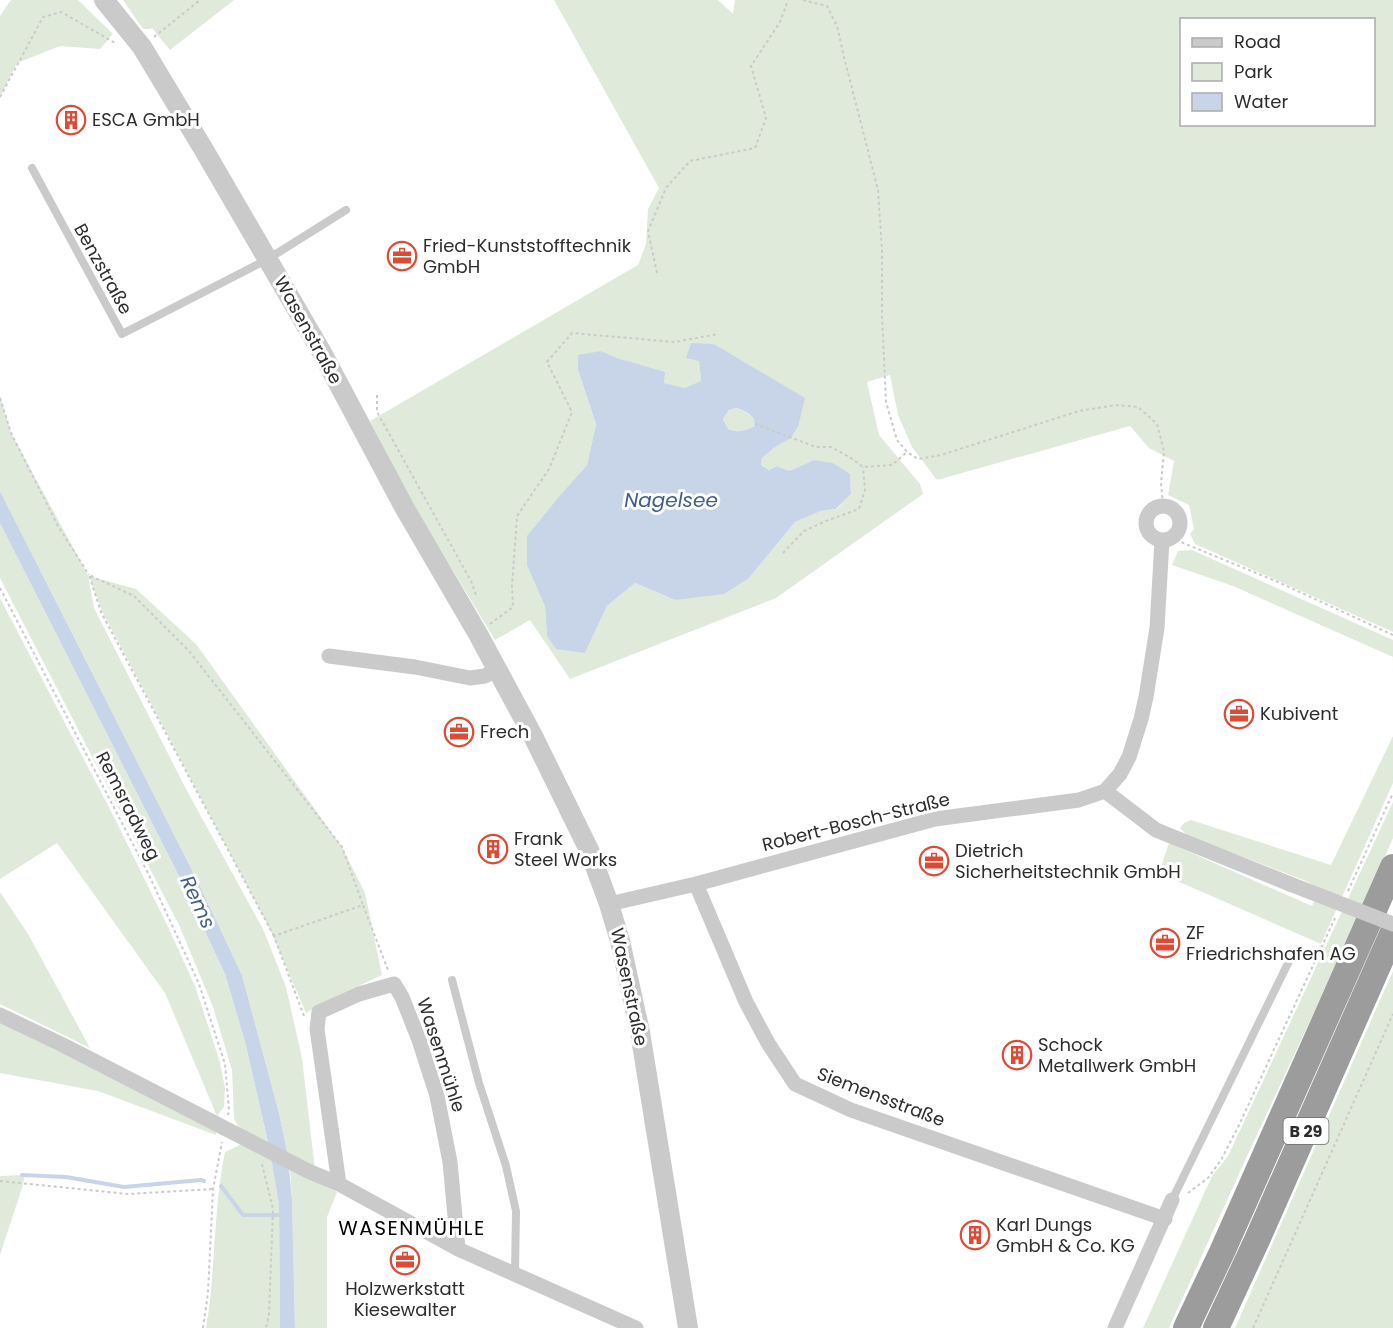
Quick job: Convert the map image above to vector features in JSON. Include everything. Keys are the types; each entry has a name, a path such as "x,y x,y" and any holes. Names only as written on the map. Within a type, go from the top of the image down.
{"highway":[{"name":"B 29","path":"1186,1328 1393,867"},
{"name":"B 29","path":"1216,1328 1393,932"}],"street":[{"name":"Wasenstraße","path":"104,0 142,47 321,351 533,736 589,850 620,941 640,1032 688,1328"},
{"path":"1163,505 1174,509 1180,518 1180,529 1167,539 1156,539 1146,525 1148,513 1157,506 1163,505"},
{"path":"1167,539 1157,628 1141,719 1129,757 1120,774 1105,791 1156,831 1393,924"},
{"path":"329,656 415,667 470,678 486,676 497,669"},
{"name":"Robert-Bosch-Straße","path":"609,904 696,884 935,819 1078,800 1105,791"},
{"name":"Siemensstraße","path":"696,884 746,1002 768,1043 795,1084 851,1110 1165,1219"},
{"name":"Wasenmühle","path":"316,1029 319,1012 359,994 394,984 415,1029 437,1096 450,1162 458,1249"},
{"path":"0,1015 308,1171 339,1184 458,1249 636,1328"},
{"path":"316,1029 339,1184"},
{"path":"1115,1328 1172,1200"}],"lane":[{"name":"Benzstraße","path":"32,168 122,334 268,259"},
{"path":"268,259 346,210"},
{"path":"1172,1200 1292,955"},
{"path":"452,980 479,1083 506,1166 516,1211 515,1274"}],"path":[{"path":"142,47 200,0"},
{"path":"657,273 648,231 666,188 690,161 755,148 766,118 751,66 780,21 788,0"},
{"path":"802,0 827,6 837,26 878,190 886,402 897,440 907,452 918,459 941,455 1078,411 1116,405 1138,407 1157,424 1164,452 1161,483 1163,505"},
{"path":"0,97 42,17 61,12 122,47"},
{"path":"478,634 513,607 512,586 517,516 549,469 572,412 547,362 572,333 674,342 718,334"},
{"path":"377,395 378,412 471,581 479,604"},
{"path":"0,398 11,433 58,526 89,576 101,612 274,936 302,1014 316,1029"},
{"path":"755,424 816,447 831,447 863,467 892,465 907,452"},
{"path":"783,553 804,531 859,509 865,490 863,467"},
{"path":"1167,539 1278,582 1393,635"},
{"path":"89,576 134,596 189,651 342,847 394,984"},
{"name":"Remsradweg","path":"0,588 149,875 199,984 225,1064 229,1110 213,1189 208,1293 203,1328"},
{"path":"1345,899 1393,793"},
{"path":"274,936 363,905"},
{"path":"1172,1200 1191,1192 1208,1178 1221,1160 1340,909"},
{"path":"1253,1328 1393,1014"},
{"path":"261,1160 273,1209 269,1314 266,1328"},
{"path":"0,1181 128,1194 213,1189"}],"green space":[{"path":"11,0 78,0 113,34 100,49 60,46 17,63 0,97 0,16"},
{"path":"123,0 234,0 170,50 152,28 143,29"},
{"path":"554,0 718,0 733,14 735,0 1393,0 1393,632 1195,544 1190,534 1194,529 1189,505 1168,495 1174,461 1149,448 1130,426 937,480 912,447 898,415 890,375 867,382 879,435 920,484 923,494 776,598 570,679 530,620 495,640 413,505 370,421 638,265 646,244 648,209 659,188","holes":["714,344 733,356 798,427 791,438 762,458 761,465 769,470 777,466 789,471 814,460 850,474 851,494 837,509 821,511 795,522 749,578 675,600 635,583 607,606 585,653 547,636 545,606 562,493 587,465 596,424 578,370 601,351 665,383 686,388 701,381 699,360"]},
{"path":"0,396 11,433 88,575 94,608 186,789 263,929 286,987 302,1058 315,1170 288,1156 279,1113 242,975 197,880 0,491"},
{"path":"737,408 750,414 756,426 742,431 728,429 723,419 729,410"},
{"path":"0,523 183,884 225,974 245,1042 269,1146 242,1133 234,1119 232,1070 213,1007 180,927 0,578"},
{"path":"1192,550 1393,640 1393,657 1233,586 1172,565 1178,551"},
{"path":"89,576 136,589 196,644 342,847 365,893 382,975 306,1013 269,927 102,611"},
{"path":"0,598 115,819 195,986 220,1062 225,1088 224,1107 217,1116 165,993 57,843 0,879"},
{"path":"1393,736 1393,783 1321,944 1159,873 1169,843 1312,906 1320,889 1306,881 1188,836 1180,828 1191,820 1331,865"},
{"path":"1393,802 1393,838 1169,1328 1143,1328 1212,1176 1228,1156"},
{"path":"0,892 28,934 90,1048 0,1004"},
{"path":"1393,971 1393,1328 1235,1328"},
{"path":"0,1019 217,1130 216,1135 98,1091 0,1073"},
{"path":"240,1145 271,1157 279,1205 280,1328 206,1328 212,1284 218,1196 225,1152"},
{"path":"290,1169 337,1192 327,1217 327,1328 295,1328"},
{"path":"25,1175 22,1188 0,1255 0,1176"}],"water":[{"name":"Nagelsee","path":"691,343 714,344 805,398 798,427 791,438 762,458 761,465 769,470 777,466 789,471 814,460 833,463 850,474 851,494 836,509 821,511 795,522 749,578 724,594 675,600 635,583 607,606 585,653 556,649 547,636 545,606 527,565 527,536 587,465 596,424 578,370 578,355 601,351 665,372 664,383 685,388 701,381 699,361 686,358","holes":["737,408 752,417 755,426 742,431 728,429 723,419 729,410"]},
{"name":"Rems","path":"0,491 197,880 242,975 279,1113 288,1156 292,1200 295,1328 280,1328 279,1205 269,1146 245,1042 225,974 183,884 0,523"}],"waterway":[{"path":"22,1175 66,1177 124,1187 204,1181"},
{"path":"221,1186 243,1215 284,1215"}],"place":[{"name":"ESCA GmbH","path":"71,120"},
{"name":"Fried-Kunststofftechnik GmbH","path":"402,256"},
{"name":"Kubivent","path":"1239,714"},
{"name":"Frech","path":"459,732"},
{"name":"Frank Steel Works","path":"493,849"},
{"name":"Dietrich Sicherheitstechnik GmbH","path":"934,861"},
{"name":"ZF Friedrichshafen AG","path":"1165,943"},
{"name":"Schock Metallwerk GmbH","path":"1017,1055"},
{"name":"Karl Dungs GmbH & Co. KG","path":"975,1235"},
{"name":"Holzwerkstatt Kiesewalter","path":"405,1260"}],"district":[{"name":"WASENMÜHLE","path":"412,1228"}]}
